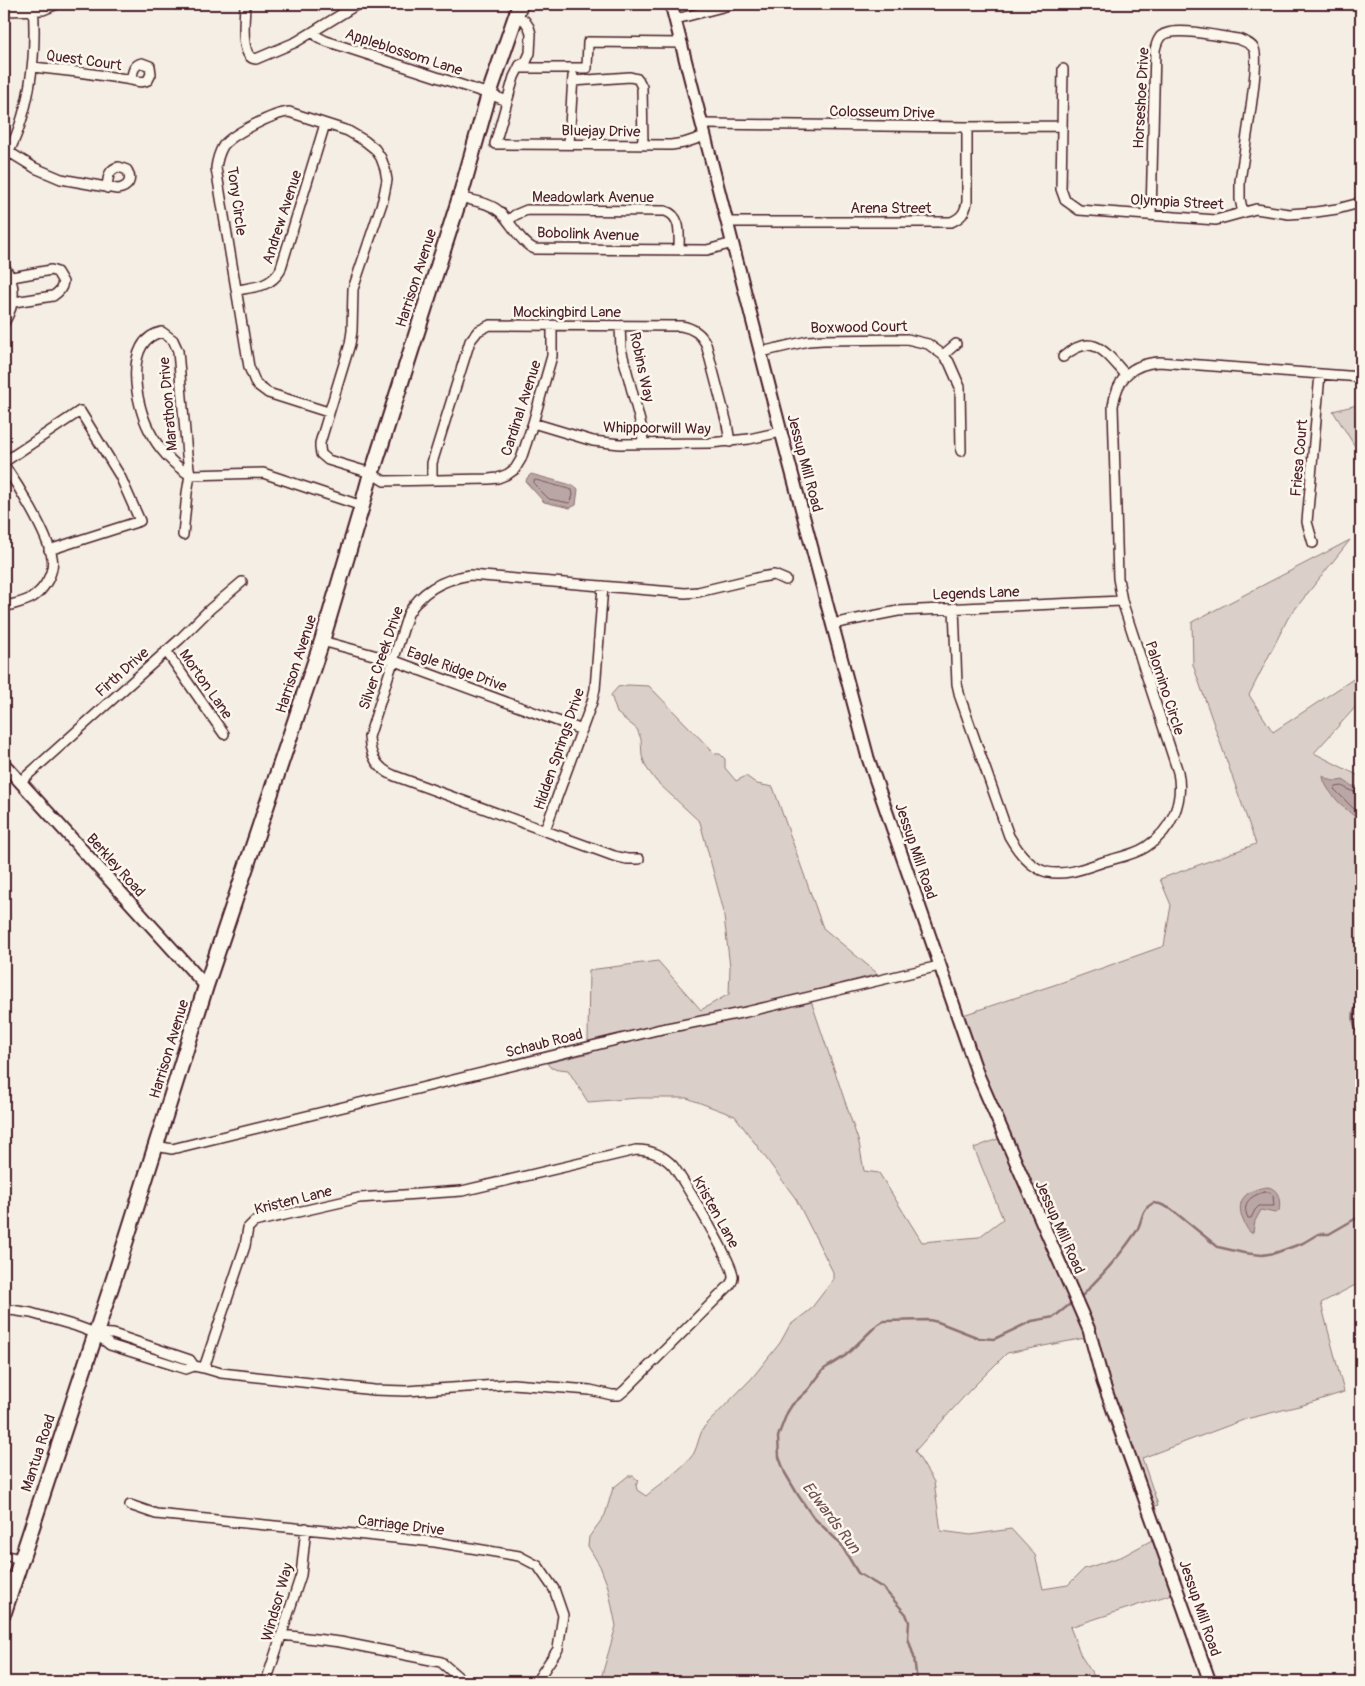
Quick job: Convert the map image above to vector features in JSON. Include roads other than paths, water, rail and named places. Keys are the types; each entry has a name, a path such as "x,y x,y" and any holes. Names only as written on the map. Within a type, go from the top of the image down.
{"main road":[{"name":"Harrison Avenue","path":"96,1333 206,986 322,641 370,474 375,464 460,197 489,94 518,10"},
{"name":"Mantua Road","path":"4,1612 96,1333"}],"street":[{"path":"4,11 34,7 49,9 57,4"},
{"path":"245,4 245,49 250,57 256,59 279,51 314,32 358,4"},
{"name":"Jessup Mill Road","path":"671,4 781,432 868,758 991,1108 1084,1315 1104,1382 1210,1682"},
{"path":"676,19 734,4"},
{"path":"4,161 24,113 33,67 34,7"},
{"path":"507,101 514,77 520,65 526,62 530,54 531,34 518,10"},
{"name":"Horseshoe Drive","path":"1151,215 1155,50 1160,37 1169,32 1179,31 1238,39 1254,48 1256,57 1255,76 1240,182 1240,199 1243,213"},
{"name":"Appleblossom Lane","path":"314,32 318,37 326,41 507,101"},
{"path":"588,80 588,42 682,43"},
{"name":"Quest Court","path":"33,67 86,72 132,80"},
{"path":"519,68 587,68"},
{"path":"570,144 574,68"},
{"path":"1061,126 1063,69"},
{"path":"573,82 630,77 638,79 642,87 643,145"},
{"name":"Bluejay Drive","path":"507,101 495,144 680,144 705,136"},
{"name":"Tony Circle","path":"328,412 268,393 256,384 252,376 216,168 224,144 249,128 281,113 290,112 348,131 370,145 381,158 387,180 354,289 350,344 328,412 320,448 321,454 336,464 370,474"},
{"name":"Andrew Avenue","path":"237,290 268,284 280,271 325,124"},
{"name":"Colosseum Drive","path":"702,124 967,127 1061,126"},
{"name":"Olympia Street","path":"1061,126 1061,181 1065,200 1079,210 1216,220 1256,210 1289,214 1316,212 1337,209 1361,201"},
{"name":"Arena Street","path":"728,222 951,222 959,219 966,210 967,202 967,127"},
{"path":"9,152 35,168 61,179 107,188"},
{"name":"Bobolink Avenue","path":"460,197 488,204 500,212 527,245 535,249 707,250 733,243"},
{"name":"Meadowlark Avenue","path":"508,221 521,212 538,209 665,211 675,216 678,222 679,250"},
{"path":"4,266 12,277 14,302 4,323"},
{"path":"12,277 52,270 57,272 63,282 58,293 53,296 14,302"},
{"name":"Mockingbird Lane","path":"432,480 432,462 470,341 474,334 490,325 685,326 694,330 700,335 708,348 730,442"},
{"name":"Cardinal Avenue","path":"370,474 384,481 490,479 504,476 512,471 519,463 552,356 552,326"},
{"name":"Robins Way","path":"620,326 622,350 642,429 643,443"},
{"name":"Marathon Drive","path":"183,536 186,493 190,475 186,455 178,351 167,335 162,332 157,333 149,338 138,353 136,362 137,390 141,410 149,431 160,447 178,468 190,475"},
{"name":"Boxwood Court","path":"761,352 808,341 907,339 928,344 943,355 953,369 960,386 960,451"},
{"path":"943,355 956,344"},
{"path":"1063,357 1084,344 1099,348 1107,353 1126,375 1137,367 1159,362 1361,377"},
{"name":"Friesa Court","path":"1313,543 1307,522 1320,374"},
{"name":"Palomino Circle","path":"954,608 957,684 960,697 1009,836 1017,850 1046,872 1060,873 1081,870 1145,848 1165,830 1173,818 1181,785 1122,601 1118,578 1113,406 1117,388 1126,375"},
{"path":"4,607 33,597 49,579 52,558 41,529 4,463 80,411 120,476 140,521 49,550"},
{"name":"Whippoorwill Way","path":"533,422 593,441 614,444 730,442 781,432"},
{"path":"190,475 262,472 362,506"},
{"name":"Silver Creek Drive","path":"639,859 614,856 395,776 385,772 377,764 370,748 369,737 408,614 413,605 434,586 470,575 685,593 698,592 761,577 774,576 786,580"},
{"name":"Firth Drive","path":"20,782 242,582"},
{"name":"Hidden Springs Drive","path":"545,830 582,730 595,688 603,586"},
{"name":"Legends Lane","path":"832,624 898,611 1122,601"},
{"name":"Eagle Ridge Drive","path":"322,641 392,660 582,730"},
{"name":"Morton Lane","path":"166,651 224,734"},
{"name":"Berkley Road","path":"4,764 206,986"},
{"name":"Schaub Road","path":"156,1146 172,1149 657,1030 746,1012 940,966"},
{"name":"Kristen Lane","path":"4,1309 48,1317 96,1333 112,1334 190,1360 194,1366 221,1373 374,1390 406,1391 513,1384 590,1390 615,1396 625,1390 720,1295 732,1282 734,1274 675,1168 665,1158 647,1151 636,1150 456,1192 359,1198 257,1222 249,1227 245,1246 204,1368"},
{"name":"Carriage Drive","path":"130,1505 156,1514 435,1542 519,1556 538,1566 554,1589 563,1615 558,1649 536,1682"},
{"name":"Windsor Way","path":"266,1682 301,1575 306,1528"},
{"path":"4,1555 20,1559"},
{"path":"282,1635 340,1642 441,1662 464,1682"}],"water":[{"path":"531,474 575,486 578,489 576,505 570,508 544,502 526,482"},
{"path":"1323,776 1330,780 1343,780 1352,786 1361,787 1361,821 1332,795 1324,782"},
{"path":"1268,1187 1277,1193 1280,1203 1279,1211 1275,1213 1261,1210 1251,1233 1243,1220 1240,1206 1242,1200 1255,1190"}],"waterway":[{"name":"Edwards Run","path":"1361,1000 1354,1014 1354,1024 1361,1038"},
{"name":"Edwards Run","path":"1078,1298 1086,1292 1121,1253 1136,1232 1144,1212 1153,1203 1171,1209 1218,1247 1262,1255 1275,1253 1303,1243 1318,1234 1329,1234 1355,1219 1361,1218"},
{"name":"Edwards Run","path":"917,1682 914,1657 908,1638 909,1622 906,1614 883,1588 858,1573 840,1543 813,1517 785,1473 779,1457 778,1437 787,1413 824,1369 845,1356 877,1325 884,1321 929,1320 979,1338 994,1339 1032,1321 1054,1317 1074,1301"}]}
